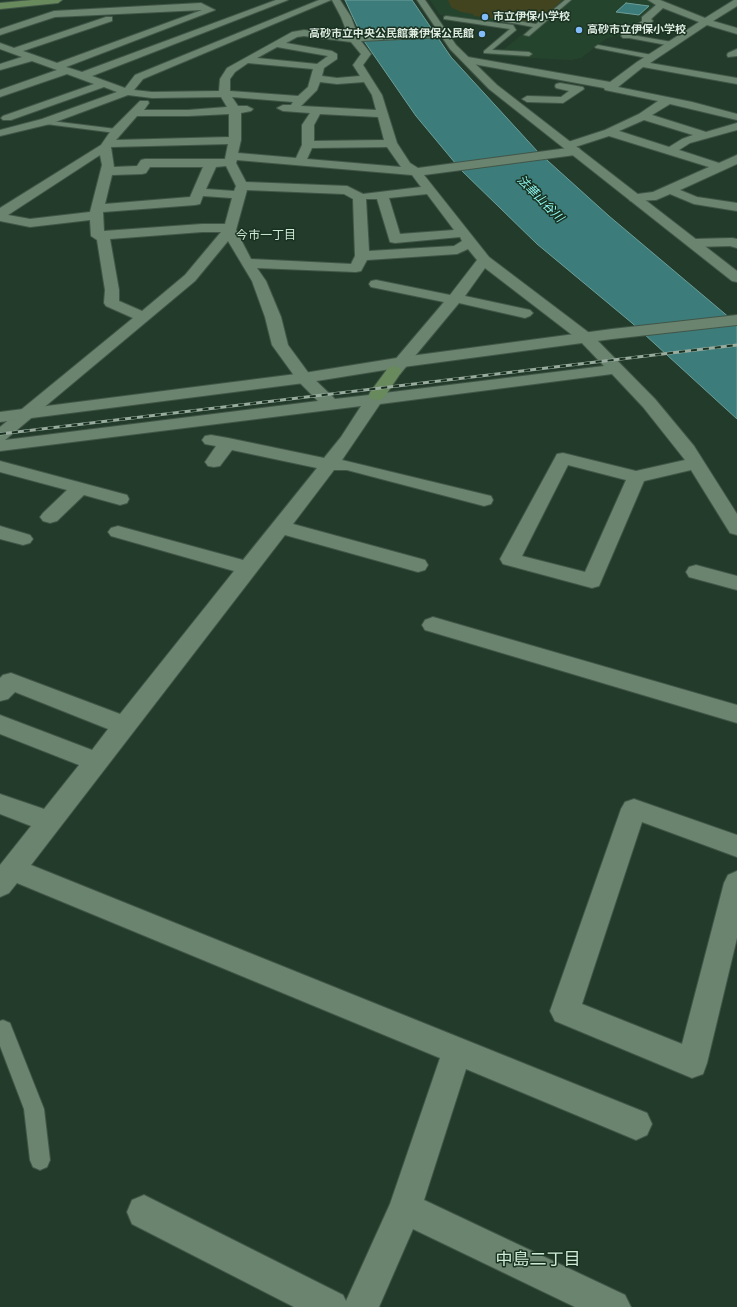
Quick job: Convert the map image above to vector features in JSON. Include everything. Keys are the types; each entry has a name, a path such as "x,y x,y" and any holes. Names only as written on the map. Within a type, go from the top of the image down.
{"main road":[{"path":"2,6 19,2 58,0"},
{"path":"376,397 398,366"}],"street":[{"path":"133,0 134,10"},
{"path":"82,76 284,0"},
{"path":"0,134 46,122 126,92 139,77 328,0"},
{"path":"336,0 346,17 354,39 366,54 364,59 360,61 358,65 365,79 377,95 392,143 406,166 416,172 484,260 586,338 649,403 696,463 737,530"},
{"path":"421,0 453,47 469,58 493,87 737,278"},
{"path":"652,0 706,22 737,31"},
{"path":"19,2 23,7 142,36"},
{"path":"737,2 652,56 609,88 668,100 737,117"},
{"path":"626,36 648,21 645,19 662,4"},
{"path":"0,32 54,14 201,6 210,10 56,67"},
{"path":"13,51 134,10"},
{"path":"725,10 737,11"},
{"path":"0,436 190,278 230,229 241,190 231,159 235,140 235,110 224,94 225,79 231,70 246,60 295,34 304,33 354,39 443,34"},
{"path":"276,44 332,54 333,57 360,61"},
{"path":"0,46 126,92 152,95 224,94 297,104 317,110 383,114"},
{"path":"469,58 486,52"},
{"path":"269,108 297,104 313,88 319,67 333,57"},
{"path":"0,67 31,58"},
{"path":"469,58 494,65 612,86"},
{"path":"246,60 319,67"},
{"path":"641,64 737,81"},
{"path":"494,65 518,87 554,92"},
{"path":"0,94 67,70"},
{"path":"316,79 337,81 365,79"},
{"path":"4,117 104,84"},
{"path":"516,104 518,87"},
{"path":"0,215 106,146 116,131 152,95"},
{"path":"106,171 142,170 145,162 211,162 231,159 300,161 416,172 572,148 643,116 668,100"},
{"path":"134,113 256,109"},
{"path":"300,161 308,145 308,124 317,110"},
{"path":"643,116 731,139"},
{"path":"4,117 29,127"},
{"path":"670,151 686,141 737,126"},
{"path":"609,132 721,167"},
{"path":"106,146 235,140"},
{"path":"180,162 186,142"},
{"path":"308,145 392,143"},
{"path":"98,236 97,212 108,165 106,146"},
{"path":"635,198 656,196 737,159"},
{"path":"0,215 30,223 97,212 195,201 211,162"},
{"path":"347,190 355,167"},
{"path":"199,192 241,190 347,190 359,197 430,190"},
{"path":"670,190 694,200 737,207"},
{"path":"382,195 395,239 467,238"},
{"path":"247,263 356,268 362,256 359,197"},
{"path":"98,236 195,228 230,229"},
{"path":"230,229 247,263 259,281 273,317 280,345 304,378 330,404"},
{"path":"98,236 103,238 112,290 111,303 144,317"},
{"path":"362,256 457,250 467,238"},
{"path":"694,243 732,242 737,244"},
{"path":"398,366 454,299 484,260"},
{"path":"376,284 525,313"},
{"path":"0,417 398,366 612,334 737,320"},
{"path":"0,446 376,397 617,369"},
{"path":"376,397 348,440 329,465 6,877 457,1052 636,1124"},
{"path":"210,440 329,465 347,465 435,495 484,500"},
{"path":"214,462 228,443"},
{"path":"636,477 592,581 510,559 563,458 636,477 696,463"},
{"path":"0,466 120,499"},
{"path":"50,517 80,488"},
{"path":"280,527 418,565"},
{"path":"0,532 23,539"},
{"path":"118,532 248,568"},
{"path":"696,572 737,583"},
{"path":"433,625 737,714"},
{"path":"0,693 10,681 125,726"},
{"path":"0,724 96,762"},
{"path":"0,804 50,822"},
{"path":"737,846 634,809 565,1011 692,1063 737,883"},
{"path":"361,1307 405,1208 457,1052"},
{"path":"405,1208 613,1307"},
{"path":"144,1212 331,1307"}],"lane":[{"path":"527,35 568,0"},
{"path":"433,18 474,17 538,26"},
{"path":"446,18 511,26 514,29 486,52"},
{"path":"626,36 672,44"},
{"path":"598,47 652,56"},
{"path":"486,52 528,54"},
{"path":"46,122 116,131"},
{"path":"0,1030 3,1029 34,1109 40,1160"}],"shaded area":[{"name":"高砂市立伊保小学校","path":"430,0 648,0 658,4 645,22 625,34 607,38 581,58 571,60 496,56 531,27 440,15"},
{"path":"448,0 562,0 540,21 531,23 474,16 473,14 461,12 451,7"}],"water":[{"name":"法華山谷川","path":"345,0 412,0 451,57 538,152 609,216 737,324 737,419 632,323 537,244 461,170 416,116 364,41"},
{"path":"626,3 649,6 639,15 616,12"}],"railway":[{"path":"0,434 737,345"}],"place":[{"name":"市立伊保小学校","path":"485,17"},
{"name":"高砂市立伊保小学校","path":"579,30"},
{"name":"高砂市立中央公民館兼伊保公民館","path":"482,34"}],"district":[{"name":"今市一丁目","path":"266,236"},
{"name":"中島二丁目","path":"538,1260"}]}
